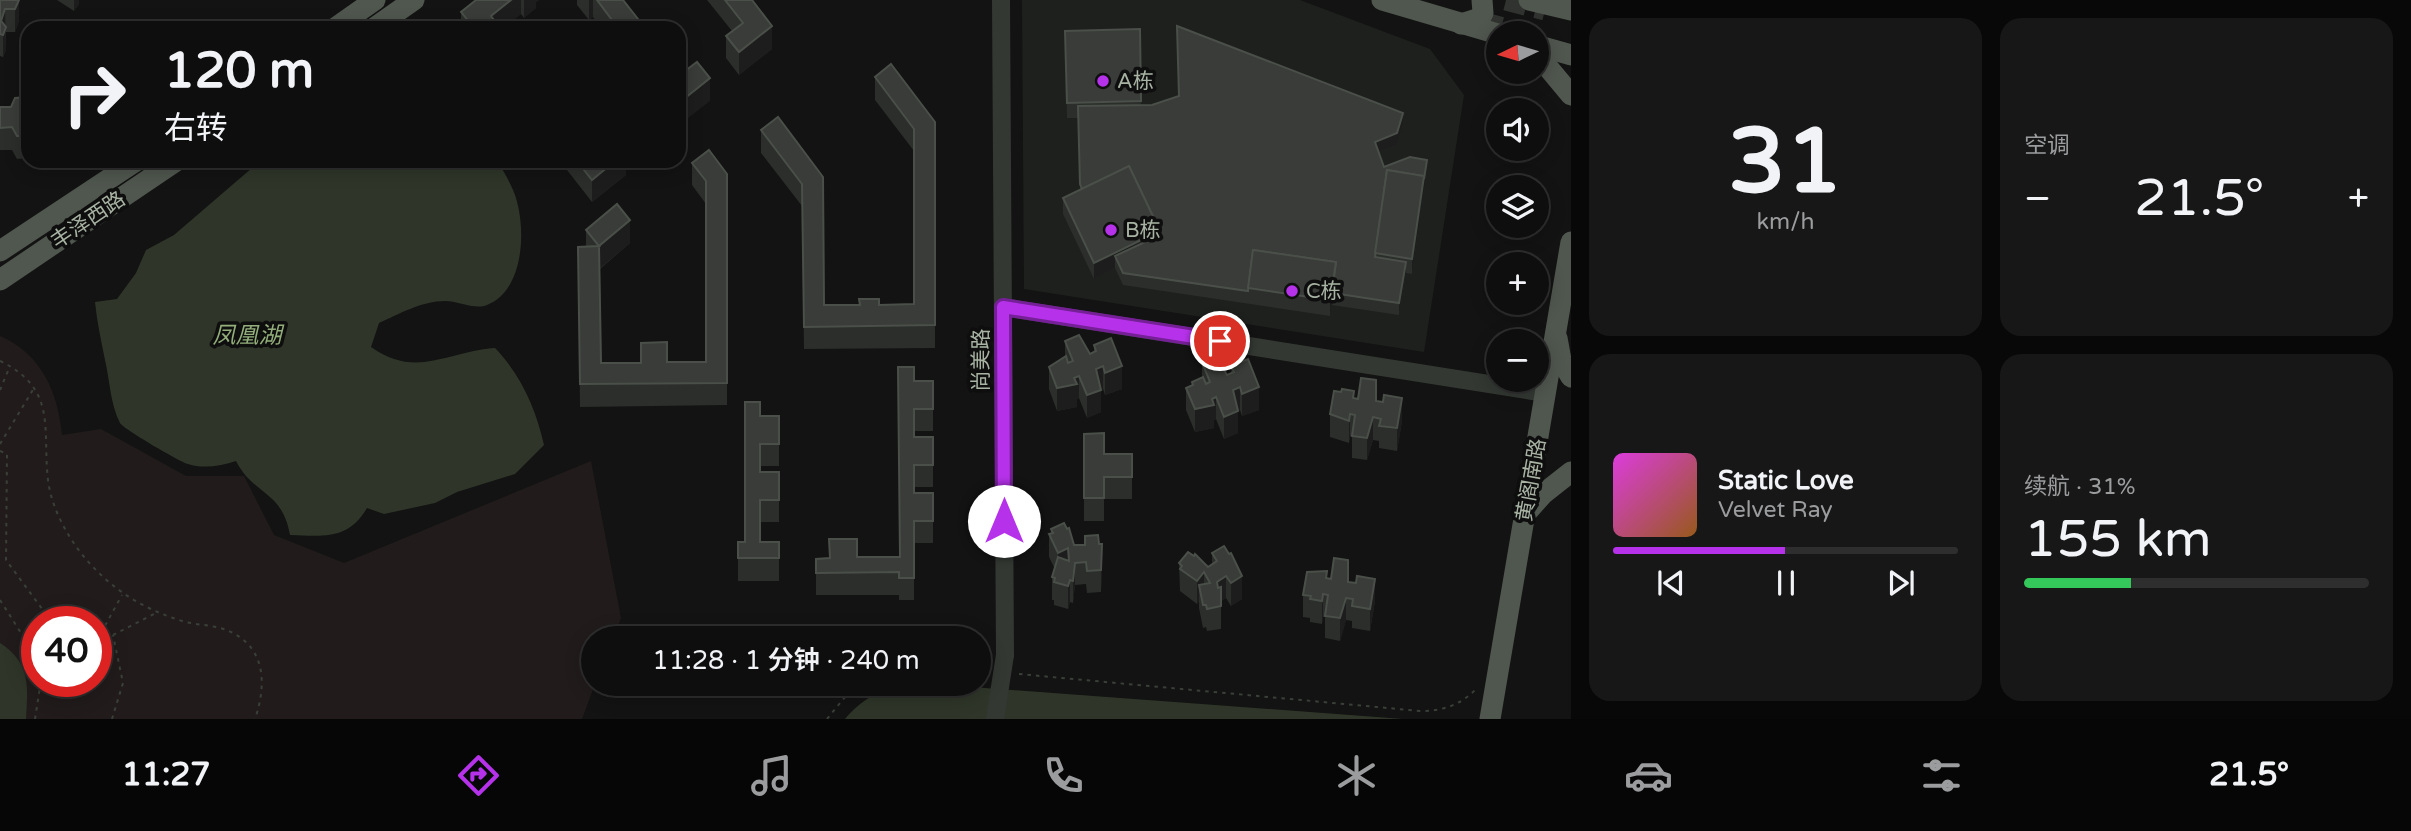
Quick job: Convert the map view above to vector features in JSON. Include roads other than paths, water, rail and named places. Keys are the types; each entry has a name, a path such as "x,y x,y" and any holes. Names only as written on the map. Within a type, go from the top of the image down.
{"main road":[{"path":"384,21 414,0"},
{"path":"1382,0 1486,31"},
{"path":"1461,24 1480,18 1483,13 1482,0"},
{"path":"1529,0 1571,10"},
{"path":"344,21 366,4"},
{"path":"1549,49 1571,55"},
{"path":"1549,69 1571,95"},
{"name":"丰泽西路","path":"0,251 124,168"},
{"name":"丰泽西路","path":"0,280 166,168"},
{"name":"黄阁南路","path":"1488,701 1525,515 1571,242"},
{"path":"1556,333 1561,360 1571,377"},
{"path":"1525,515 1543,494 1571,472"}],"street":[{"name":"尚美路","path":"995,719 1005,655 1001,0"},
{"path":"1003,307 1545,393"}],"water":[{"name":"凤凰湖","path":"252,168 502,168 513,190 520,219 520,254 509,285 500,297 487,305 436,302 403,312 379,323 371,347 402,361 417,362 495,348 526,393 537,418 544,445 515,474 457,492 435,503 384,514 367,508 352,526 344,531 314,536 290,535 281,509 251,481 236,461 212,466 188,464 152,445 120,423 112,400 95,302 117,299 136,273 146,250 174,235"},
{"path":"0,643 21,665 21,697 27,697 26,719 0,719"},
{"path":"991,688 1403,719 845,719 872,696 991,696"}],"tunnel":[{"path":"1506,0 1545,10"},
{"path":"1481,22 1486,23"}],"place":[{"name":"A栋","path":"1103,81"},
{"name":"B栋","path":"1111,230"},
{"name":"C栋","path":"1292,291"}]}
